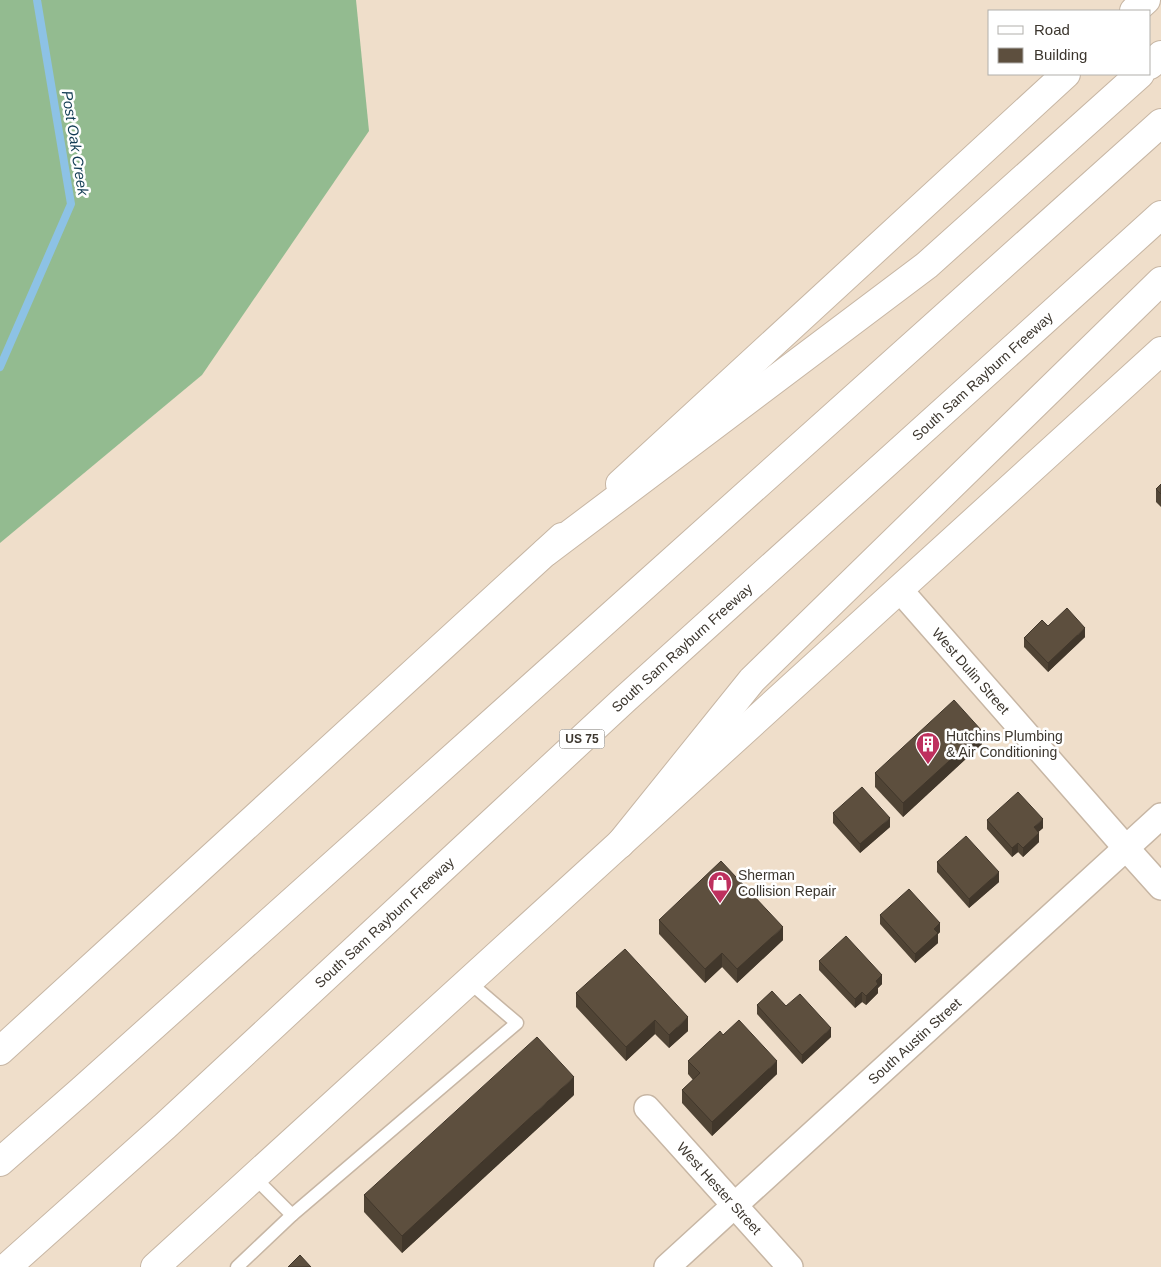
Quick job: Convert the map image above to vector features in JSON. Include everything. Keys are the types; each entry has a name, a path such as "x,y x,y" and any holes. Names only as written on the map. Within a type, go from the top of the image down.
{"main road":[{"path":"1135,10 1146,0"},
{"path":"1151,64 1161,55"},
{"path":"0,1052 1065,75"},
{"path":"546,552 927,265 1139,75"},
{"path":"0,1162 1161,123"},
{"name":"South Sam Rayburn Freeway","path":"7,1267 165,1126 625,699 1161,215"},
{"path":"620,844 752,680 1161,282"},
{"path":"155,1267 1161,351"}],"street":[{"name":"West Dulin Street","path":"899,589 1161,887"},
{"name":"South Austin Street","path":"667,1267 1161,816"},
{"name":"West Hester Street","path":"647,1108 790,1267"}],"lane":[{"path":"237,1267 292,1215 517,1023 469,982"},
{"path":"254,1177 292,1215"}],"green space":[{"path":"0,0 356,0 369,131 202,375 0,543"}],"building":[{"path":"1161,484 1161,494 1156,489"},
{"path":"1067,608 1085,628 1048,663 1024,638 1042,620 1048,626"},
{"name":"Hutchins Plumbing & Air Conditioning","path":"954,700 982,731 903,803 875,773"},
{"path":"862,787 890,818 860,844 833,813"},
{"path":"1018,792 1043,819 1034,827 1039,833 1023,848 1018,843 1012,848 987,820"},
{"path":"966,836 999,872 969,899 937,862"},
{"name":"Sherman Collision Repair","path":"721,861 783,927 737,969 722,953 705,969 659,920"},
{"path":"909,889 940,923 934,929 938,933 915,954 880,915"},
{"path":"846,936 882,975 876,981 878,984 866,996 862,992 855,999 819,961"},
{"path":"625,949 688,1017 669,1035 655,1020 626,1047 576,993"},
{"path":"772,991 786,1006 800,994 831,1028 802,1055 757,1005"},
{"path":"739,1020 777,1061 712,1122 682,1090 700,1073 688,1061 720,1031 723,1035"},
{"path":"537,1037 574,1077 402,1236 364,1195"},
{"path":"300,1255 311,1267 288,1267"}],"waterway":[{"name":"Post Oak Creek","path":"0,367 71,204 37,0"}],"place":[{"name":"Hutchins Plumbing & Air Conditioning","path":"928,765"},
{"name":"Sherman Collision Repair","path":"720,904"}]}
